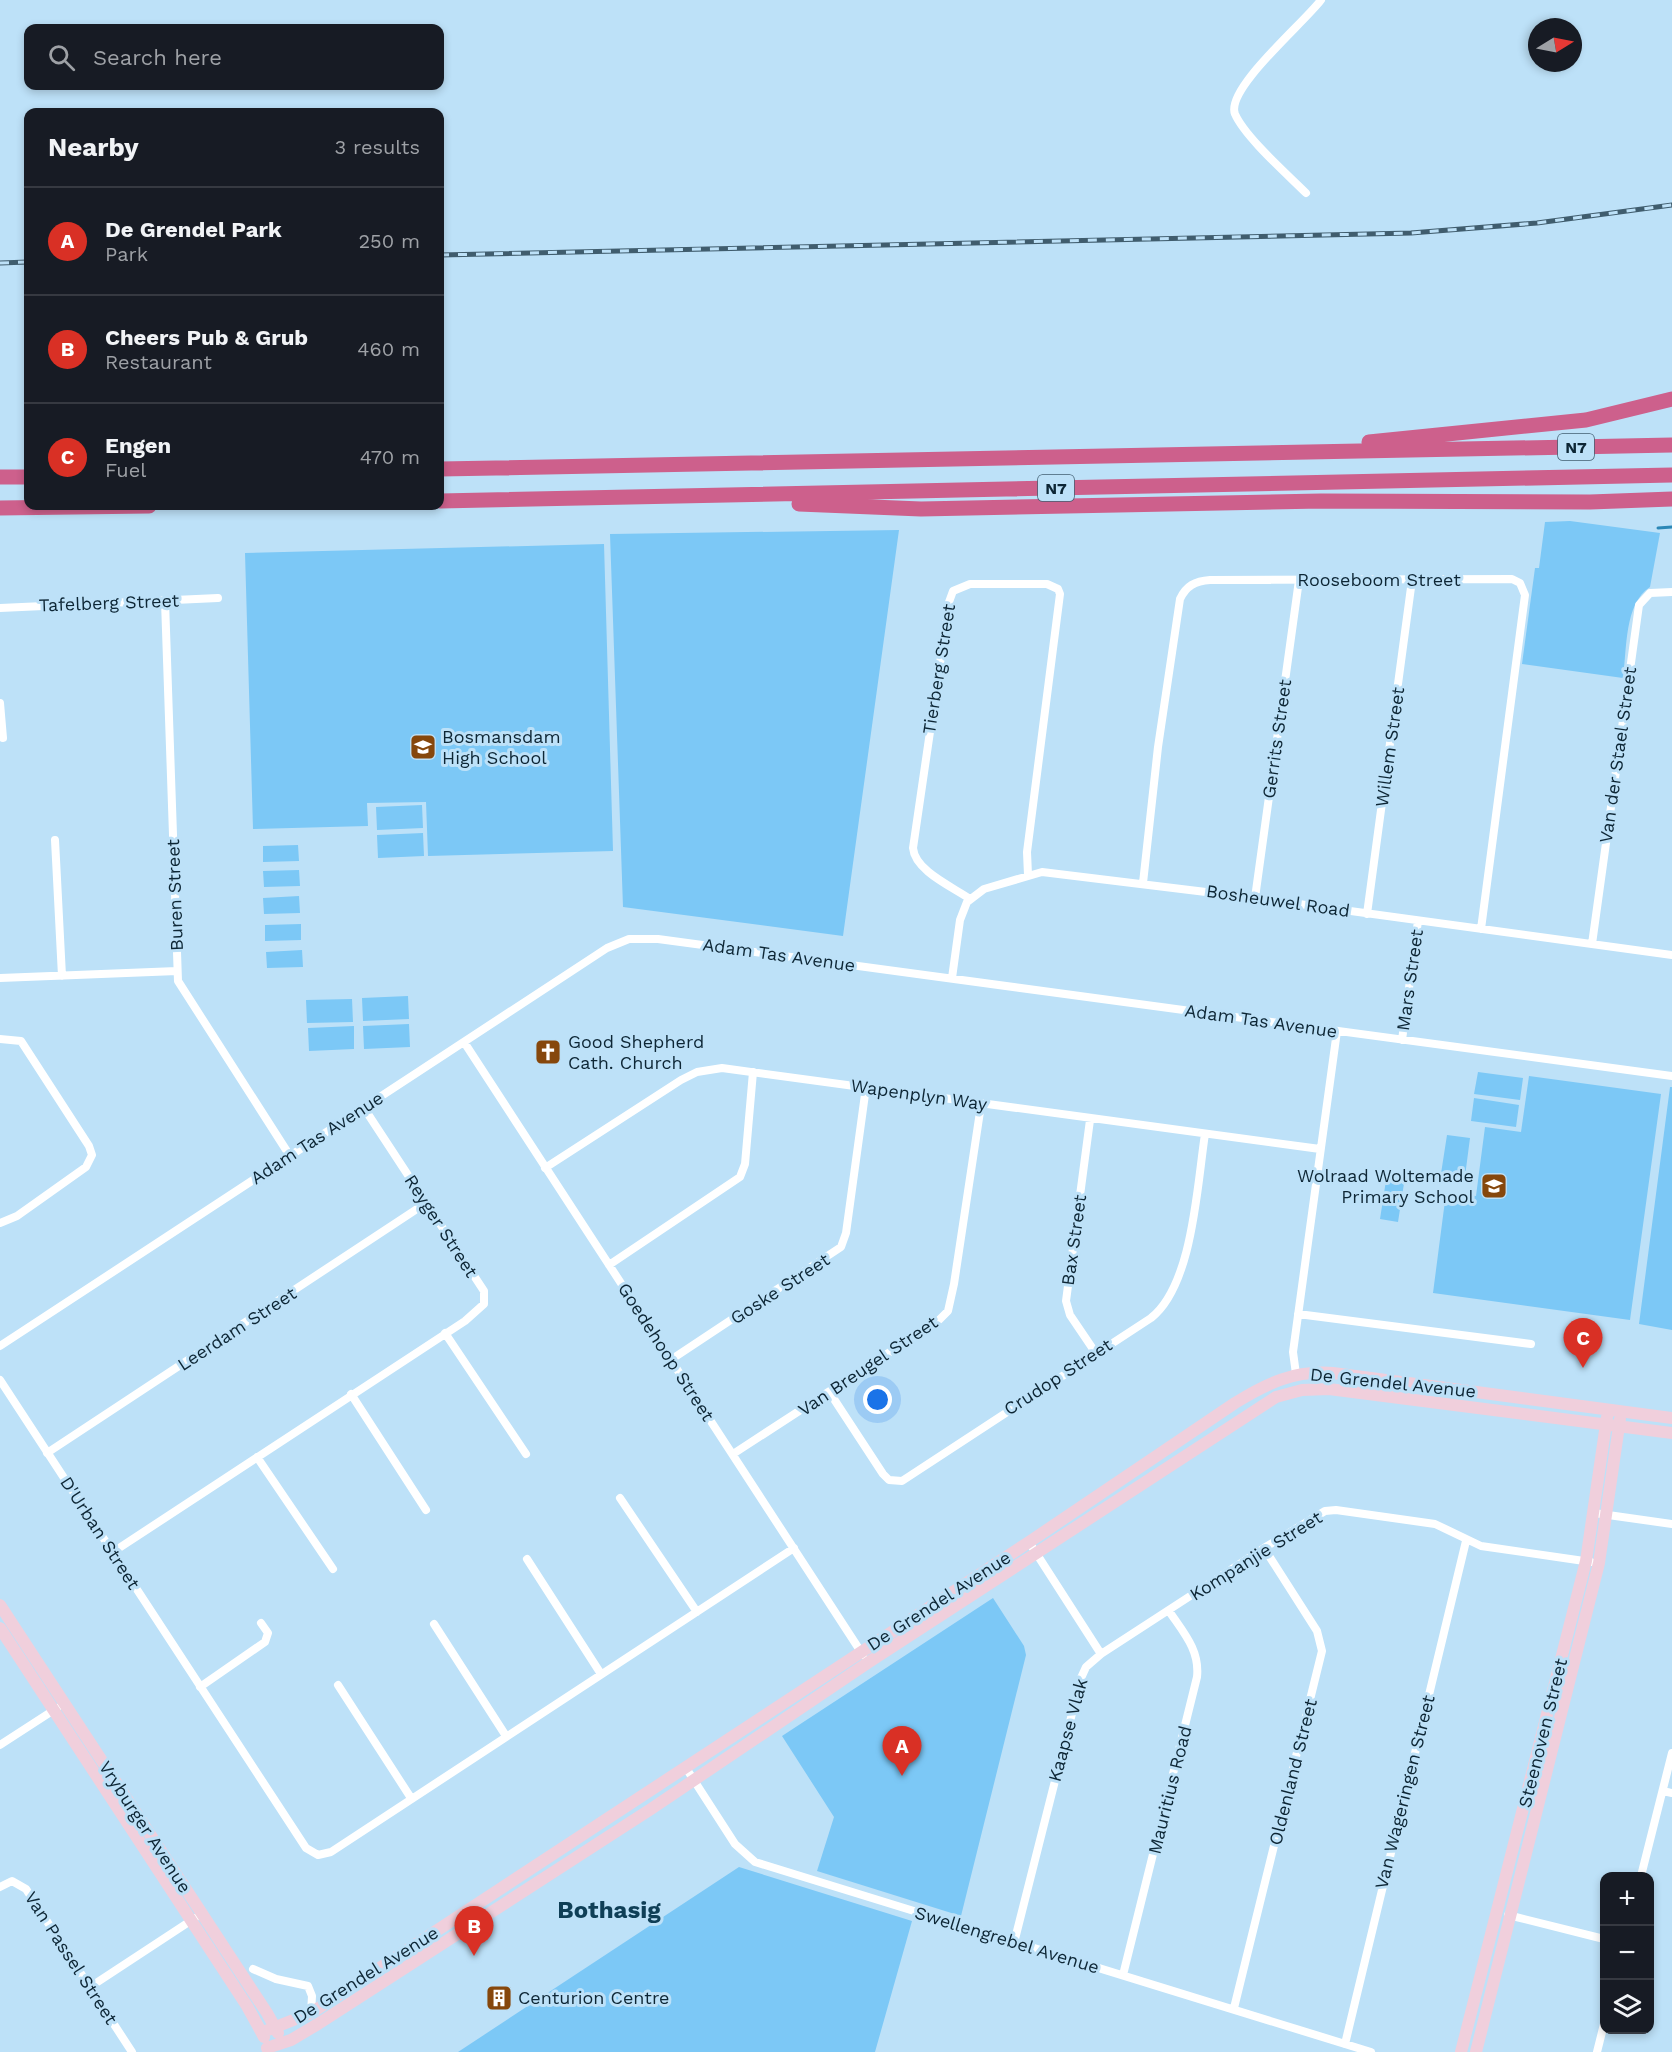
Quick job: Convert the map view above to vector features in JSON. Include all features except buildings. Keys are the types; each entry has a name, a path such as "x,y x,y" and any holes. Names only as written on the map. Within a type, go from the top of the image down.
{"highway":[{"path":"1258,453 1548,425 1614,414 1672,399"},
{"name":"N7","path":"444,469 1672,445"},
{"name":"N7","path":"444,501 1672,475"},
{"path":"0,477 24,477"},
{"path":"757,496 792,503 921,509 1321,501 1590,502 1672,499"},
{"path":"1590,502 1672,509"},
{"path":"0,508 24,508"}],"street":[{"path":"1306,193 1246,129 1235,113 1234,104 1249,77 1321,0"},
{"name":"Rooseboom Street","path":"1143,883 1158,747 1182,593 1200,581 1512,579 1520,583 1525,592 1481,929"},
{"name":"Gerrits Street","path":"1255,898 1299,580"},
{"name":"Willem Street","path":"1367,914 1412,580"},
{"name":"Tierberg Street","path":"970,898 920,865 913,848 949,602 953,591 966,585 1047,585 1058,589 1060,594 1061,604 1027,852 1028,875"},
{"name":"Van der Stael Street","path":"1593,944 1639,604 1650,593 1672,592"},
{"name":"Tafelberg Street","path":"0,608 218,598"},
{"name":"Buren Street","path":"165,601 177,971 182,989 290,1156"},
{"path":"0,703 3,738"},
{"path":"55,840 62,976"},
{"name":"Bosheuwel Road","path":"970,898 984,889 1028,875 1055,872 1672,955"},
{"path":"952,978 962,914 970,898"},
{"name":"Mars Street","path":"1402,1040 1418,921"},
{"name":"Adam Tas Avenue","path":"0,1346 607,948 638,938 952,978 1672,1076"},
{"path":"0,978 177,971"},
{"path":"1276,1397 1291,1387 1296,1374 1293,1352 1337,1031"},
{"path":"0,1039 21,1041 89,1146 92,1155 86,1167 16,1216 0,1223"},
{"name":"Goedehoop Street","path":"464,1042 865,1657"},
{"name":"Wapenplyn Way","path":"545,1168 697,1072 722,1068 1090,1120 1320,1149"},
{"path":"609,1265 740,1177 745,1164 753,1072"},
{"name":"Goske Street","path":"672,1359 842,1247 846,1233 866,1087"},
{"name":"Van Breugel Street","path":"733,1454 830,1393 939,1320 948,1311 981,1105"},
{"name":"Reyger Street","path":"113,1552 478,1311 485,1298 364,1108"},
{"name":"Bax Street","path":"1090,1120 1066,1301 1070,1315 1095,1352"},
{"name":"Crudop Street","path":"830,1393 883,1474 892,1481 902,1480 1095,1352 1151,1318 1163,1307 1170,1294 1187,1249 1204,1134"},
{"name":"Leerdam Street","path":"47,1453 426,1203"},
{"path":"1298,1314 1532,1344"},
{"path":"445,1333 526,1454"},
{"name":"De Grendel Avenue","path":"1032,1548 1235,1403 1264,1385 1296,1374 1333,1373 1672,1418"},
{"path":"1296,1374 1306,1384 1317,1389"},
{"name":"D'Urban Street","path":"0,1380 306,1848 313,1854 321,1856 331,1852 794,1548"},
{"name":"De Grendel Avenue","path":"262,2032 311,2013 686,1768 865,1657 1032,1548 1276,1397 1302,1390 1317,1389 1672,1433"},
{"path":"351,1394 426,1510"},
{"name":"Steenoven Street","path":"1476,2052 1505,1914 1586,1561 1608,1410"},
{"name":"Steenoven Street","path":"1461,2052 1505,1914 1599,1563 1621,1412"},
{"path":"257,1456 333,1569"},
{"path":"620,1498 697,1612"},
{"name":"Kompanjie Street","path":"1101,1654 1319,1514 1336,1510 1435,1524 1466,1541 1481,1546 1599,1563"},
{"path":"1594,1513 1672,1524"},
{"name":"Van Wageringen Street","path":"1345,2044 1466,1541"},
{"path":"1032,1548 1101,1654"},
{"name":"Oldenland Street","path":"1234,2008 1322,1651 1317,1631 1264,1548"},
{"path":"527,1559 601,1674"},
{"name":"Vryburger Avenue","path":"0,1605 59,1706 196,1917 275,2028 281,2048"},
{"name":"Mauritius Road","path":"1123,1975 1197,1677 1198,1662 1194,1649 1169,1611"},
{"path":"201,1687 265,1642 268,1633 261,1623"},
{"path":"434,1624 506,1736"},
{"name":"Vryburger Avenue","path":"0,1628 59,1706"},
{"name":"Kaapse Vlak","path":"1014,1943 1081,1678 1086,1667 1101,1654"},
{"name":"De Grendel Avenue","path":"267,2050 281,2048 694,1781 865,1657"},
{"path":"338,1684 411,1798"},
{"path":"0,1745 59,1706"},
{"path":"1642,1872 1672,1753"},
{"name":"Swellengrebel Avenue","path":"686,1768 735,1844 755,1862 1371,2052"},
{"path":"1663,1791 1672,1793"},
{"name":"Van Passel Street","path":"0,1887 12,1881 26,1888 132,2052"},
{"path":"1505,1914 1600,1938"},
{"path":"90,1987 196,1917"},
{"name":"Vryburger Avenue","path":"196,1917 262,2032 267,2050"},
{"path":"253,1969 276,1979 308,1986 312,1996 311,2013"},
{"path":"1597,2052 1602,2034"}],"shaded area":[{"path":"1570,521 1660,533 1650,587 1635,604 1631,616 1623,678 1522,664 1535,568 1539,568 1545,522"},
{"path":"899,530 843,936 623,907 610,534"},
{"path":"604,544 613,851 428,856 426,802 367,803 368,826 253,829 245,553"},
{"path":"422,805 423,828 377,830 376,807"},
{"path":"423,833 424,856 378,858 377,835"},
{"path":"298,845 299,861 263,862 263,846"},
{"path":"299,870 300,886 264,887 263,871"},
{"path":"299,896 300,913 264,914 263,898"},
{"path":"301,924 301,940 265,941 265,925"},
{"path":"302,950 303,967 267,968 266,952"},
{"path":"408,996 409,1019 363,1021 362,998"},
{"path":"352,999 353,1022 307,1023 306,1000"},
{"path":"409,1024 410,1047 364,1049 363,1026"},
{"path":"354,1026 354,1049 309,1051 308,1028"},
{"path":"1478,1072 1523,1078 1520,1100 1474,1094"},
{"path":"1529,1076 1661,1094 1630,1320 1433,1293 1446,1193 1476,1196 1485,1127 1521,1132"},
{"path":"1670,1087 1672,1087 1672,1330 1639,1324"},
{"path":"1474,1098 1519,1105 1516,1127 1471,1121"},
{"path":"1447,1135 1470,1138 1464,1184 1440,1180"},
{"path":"1387,1174 1405,1177 1398,1222 1380,1219"},
{"path":"993,1598 1024,1646 1026,1655 961,1916 817,1871 834,1817 782,1736"},
{"path":"739,1867 912,1921 875,2052 458,2052"}],"waterway":[{"path":"1658,528 1672,527"}],"railway":[{"path":"444,255 1411,233 1537,223 1672,205"},
{"path":"0,263 24,262"}],"place":[{"name":"Bosmansdam High School","path":"423,747"},
{"name":"Good Shepherd Cath. Church","path":"548,1052"},
{"name":"Wolraad Woltemade Primary School","path":"1494,1186"},
{"name":"Engen","path":"1583,1368"},
{"name":"De Grendel Park","path":"902,1776"},
{"name":"Cheers Pub & Grub","path":"474,1956"},
{"name":"Centurion Centre","path":"499,1998"}],"district":[{"name":"Bothasig","path":"609,1910"}]}
